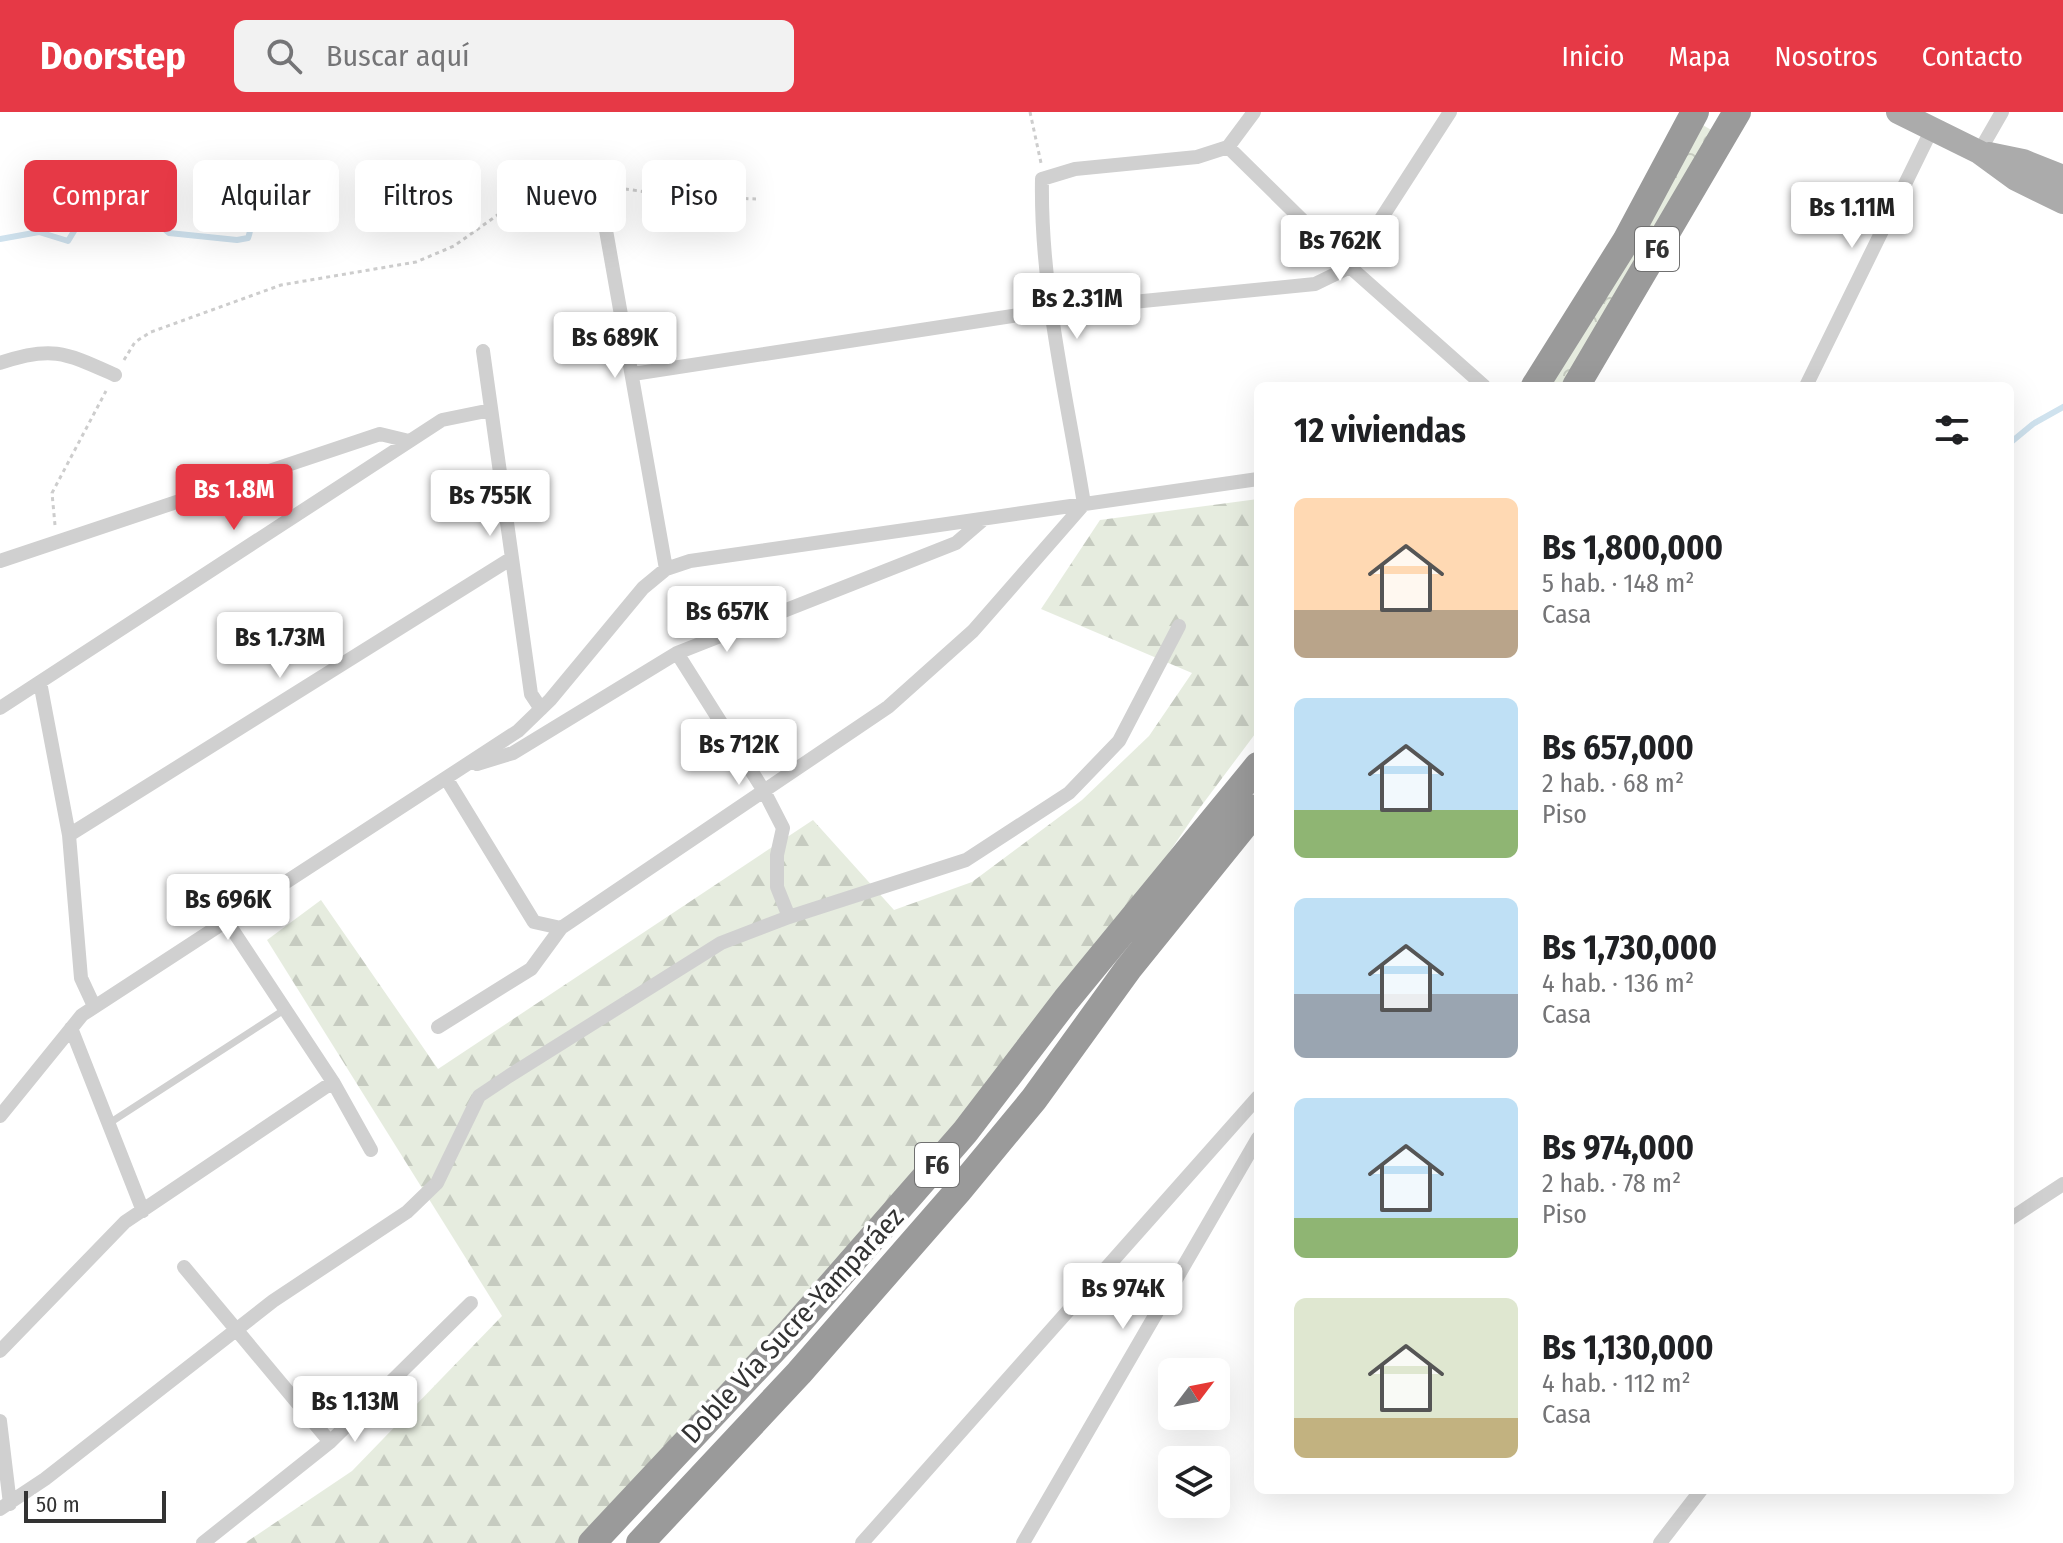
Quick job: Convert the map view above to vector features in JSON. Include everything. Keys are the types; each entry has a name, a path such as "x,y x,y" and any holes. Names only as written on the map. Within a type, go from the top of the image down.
{"highway":[{"name":"F6","path":"1538,382 1626,241 1713,118"},
{"name":"F6","path":"1578,382 1713,118"},
{"name":"Doble Vía Sucre-Yamparáez","path":"592,1543 792,1330 965,1132 1066,1000 1254,771"},
{"name":"Doble Vía Sucre-Yamparáez","path":"640,1543 799,1373 958,1191 1034,1099 1128,969 1254,813"}],"main road":[{"path":"1898,112 1931,131 1979,152 2023,161 2063,177"},
{"path":"1979,152 2016,179 2063,202"}],"street":[{"path":"1084,504 1041,226 1042,179 1075,169 1197,157 1228,147 1254,112"},
{"path":"633,374 1052,310 1315,284 1350,267 1450,112"},
{"path":"1979,152 2002,112"},
{"path":"1808,382 1931,131"},
{"path":"1228,147 1350,267 1479,382"},
{"path":"607,232 666,569"},
{"path":"0,363 34,351 69,354 115,375"},
{"path":"483,351 531,694 541,709"},
{"path":"0,708 442,420 491,410"},
{"path":"0,561 380,434 409,441"},
{"path":"0,1116 71,1028 94,1006 518,731 541,709 643,588 666,569 690,561 1254,480"},
{"path":"438,1027 531,969 561,928 888,707 963,640 1084,504"},
{"path":"452,774 513,753 677,653 956,543 984,519"},
{"path":"69,835 512,558"},
{"path":"5,1507 236,1330 407,1212 437,1183 479,1096 721,943 789,917 966,860 1069,793 1119,741 1179,626"},
{"path":"677,653 764,791 783,828 777,855 777,887 789,917"},
{"path":"40,682 69,835 81,978 94,1006"},
{"path":"452,774 534,922 561,928"},
{"path":"226,920 333,1082 371,1150"},
{"path":"71,1028 143,1211"},
{"path":"0,1351 125,1222 333,1082"},
{"path":"862,1543 1254,1102"},
{"path":"1023,1543 1254,1145"},
{"path":"2014,1216 2063,1184"},
{"path":"184,1267 330,1442"},
{"path":"203,1543 330,1442 471,1303"},
{"path":"0,1421 5,1507"},
{"path":"1660,1543 1698,1494"}],"lane":[{"path":"108,1124 284,1009"}],"path":[{"path":"1030,112 1039,144 1042,179"},
{"path":"626,189 670,195 756,199"},
{"path":"59,541 52,493 135,342 151,332 281,285 416,262 454,246 497,215"}],"green space":[{"path":"1701,124 1713,131 1569,382 1553,382"},
{"path":"1254,500 1254,735 1196,813 1091,967 598,1543 245,1543 352,1471 502,1316 267,940 321,900 438,1069 813,820 894,910 972,882 1082,800 1149,736 1192,673 1041,609 1100,520"}],"waterway":[{"path":"0,239 39,232 68,241 82,218 82,198 92,194 126,210 148,215 169,233 237,240 248,238 250,232"},
{"path":"2014,440 2033,424 2063,407"}]}
